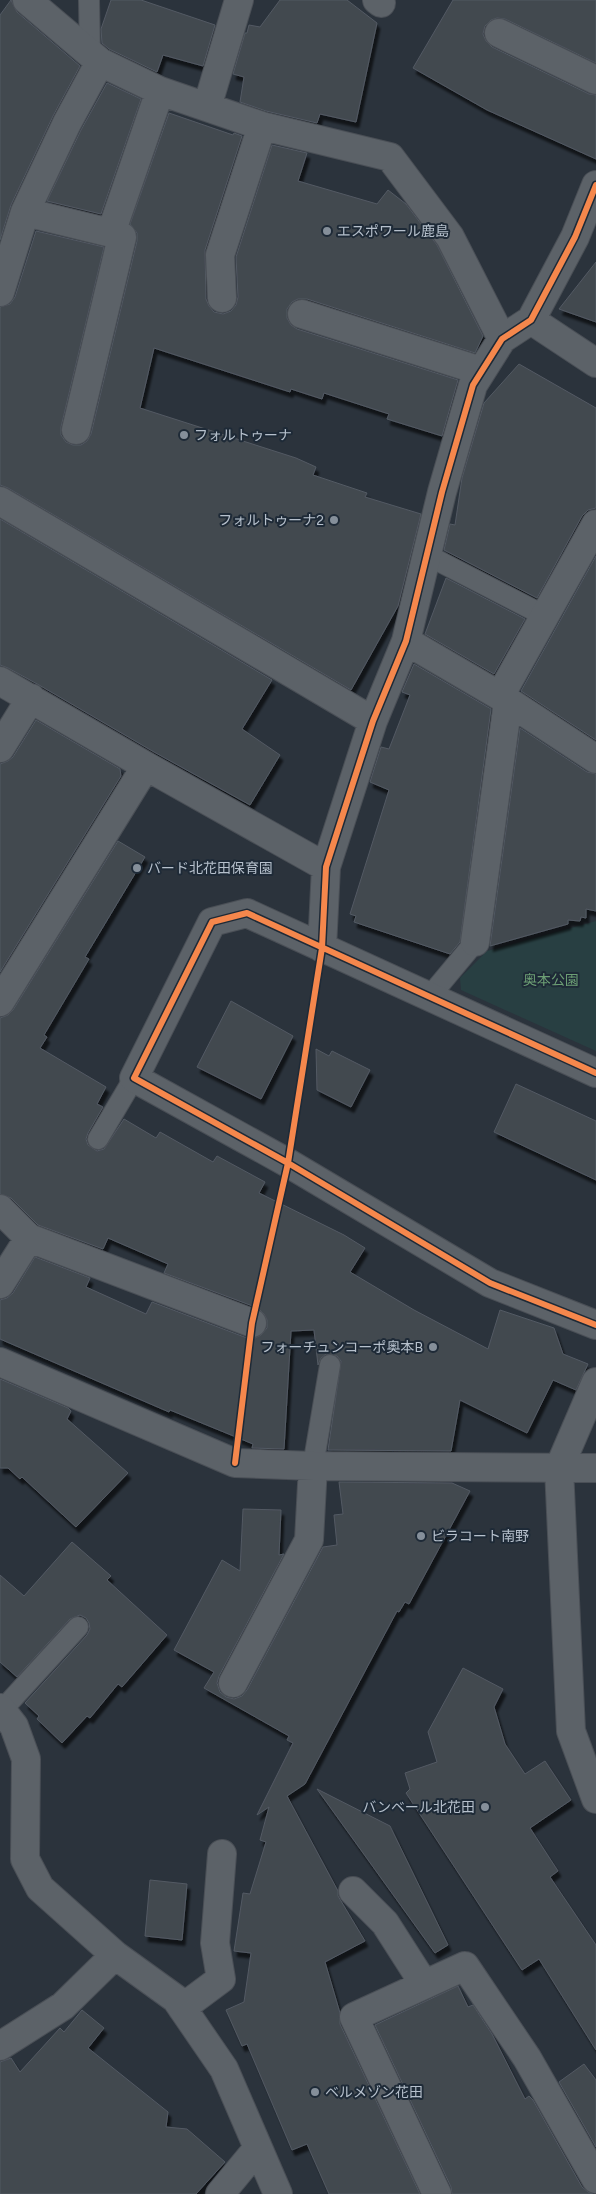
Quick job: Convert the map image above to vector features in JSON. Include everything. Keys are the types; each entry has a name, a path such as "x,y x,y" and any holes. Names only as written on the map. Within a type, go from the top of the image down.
{"street":[{"path":"27,0 95,58 160,91 262,126 390,157 450,237 502,339"},
{"path":"207,107 239,0"},
{"path":"499,34 596,80"},
{"path":"2,278 25,212 95,58"},
{"path":"111,232 160,91"},
{"path":"222,298 220,255 262,126"},
{"path":"322,948 326,868 373,722 406,641 473,385 502,339 531,320 575,237 596,185"},
{"path":"25,212 111,232 122,237 76,430"},
{"path":"302,314 481,372"},
{"path":"531,320 596,363"},
{"path":"0,501 373,722"},
{"path":"475,942 504,699 545,616 596,524"},
{"path":"406,641 504,699 596,759"},
{"path":"0,681 326,868"},
{"path":"0,748 31,698"},
{"path":"0,1002 146,766"},
{"path":"596,1073 248,913 212,922 134,1078 288,1163 490,1283 596,1325"},
{"path":"0,1209 30,1238 252,1323"},
{"path":"0,1284 30,1238"},
{"path":"0,1362 235,1463 313,1466 596,1468"},
{"path":"596,1382 559,1468 571,1731 596,1799"},
{"path":"233,1683 309,1540 313,1466"},
{"path":"1,1709 14,1726 26,1759 25,1859 40,1888 115,1955 176,1999 224,2068 278,2194"},
{"path":"182,2008 221,1978 215,1943 222,1854"},
{"path":"353,1891 385,1923 424,1984"},
{"path":"0,2046 63,2006 115,1955"},
{"path":"437,2194 354,2017 464,1966 527,2058 596,2178"},
{"path":"220,2194 258,2148"}],"lane":[{"path":"89,0 95,58"},
{"path":"427,555 545,616"},
{"path":"430,996 475,942"},
{"path":"98,1139 134,1078"},
{"path":"313,1466 330,1365"},
{"path":"1,1709 78,1627"}],"path":[{"path":"235,1463 252,1323 288,1163 322,948"}],"green space":[{"name":"奥本公園","path":"596,921 596,1051 461,990 460,978 487,951"}],"building":[{"path":"11,0 17,12 80,66 53,116 11,205 0,240 0,15"},
{"path":"111,0 141,0 215,25 203,66 163,55 157,72 109,49 102,43 101,29"},
{"path":"280,0 347,0 377,23 356,122 320,114 317,123 266,111 240,102 244,77 233,74 245,33 247,33 249,25 260,27"},
{"path":"453,0 596,0 596,63 505,19 497,18 491,20 485,26 483,34 486,41 492,47 589,94 596,95 596,159 487,110 413,68"},
{"path":"107,83 141,99 101,214 47,201 81,130"},
{"path":"169,113 233,135 234,133 242,136 205,250 206,299 214,312 223,314 231,311 236,305 238,297 236,257 272,145 307,153 298,181 377,204 388,190 406,204 437,245 483,336 475,353 307,299 298,299 292,302 287,309 287,318 291,325 297,329 458,380 442,436 387,419 389,414 324,393 322,399 291,389 290,392 154,348 140,408 296,458 316,467 313,475 367,493 365,497 421,514 398,606 351,690 0,485 0,307 10,304 15,297 36,231 104,247 61,427 61,435 66,442 73,445 81,445 87,441 91,434 137,241 137,233 130,224"},
{"path":"596,262 596,322 559,309"},
{"path":"519,364 596,408 596,508 588,510 582,516 537,598 444,550 450,524 455,525 462,478 484,403"},
{"path":"0,519 272,680 242,729 280,755 250,805 39,685 0,665"},
{"path":"596,556 596,740 521,691"},
{"path":"446,578 525,619 494,674 425,634"},
{"path":"414,664 491,709 460,942 450,954 354,922 356,916 350,914 389,790 370,782 381,747 389,749 410,695 402,692"},
{"path":"36,720 120,769 121,776 0,972 0,764 13,757"},
{"path":"520,728 587,772 596,774 596,911 586,909 586,918 581,917 580,921 568,920 568,924 490,946"},
{"path":"118,841 145,857 85,957 89,959 44,1035 47,1037 40,1048 106,1087 97,1104 103,1107 86,1139 88,1145 97,1151 104,1149 124,1119 156,1138 160,1132 213,1162 217,1156 265,1182 259,1193 344,1235 365,1248 350,1272 414,1310 488,1349 500,1310 554,1328 563,1354 588,1364 576,1390 553,1380 527,1433 460,1400 451,1451 328,1450 341,1361 337,1356 326,1354 321,1358 318,1365 314,1330 291,1331 284,1449 252,1448 253,1444 170,1410 169,1412 0,1339 0,1300 7,1298 13,1293 35,1257 90,1278 86,1287 146,1314 152,1302 247,1338 255,1338 261,1335 267,1328 267,1320 258,1308 164,1273 168,1264 108,1238 103,1249 38,1225 11,1198 0,1194 0,1018 8,1015 13,1010"},
{"path":"231,1001 293,1036 261,1099 197,1067"},
{"path":"316,1049 329,1056 332,1051 370,1070 351,1107 317,1090"},
{"path":"516,1084 596,1121 596,1180 494,1132"},
{"path":"0,1379 68,1408 71,1411 67,1419 128,1473 76,1527 22,1477 20,1479 8,1468 0,1468"},
{"path":"339,1482 452,1483 470,1491 409,1604 405,1602 399,1612 397,1611 305,1784 287,1796 338,1891 338,1896 365,1941 325,1962 340,2013 340,2024 420,2194 329,2194 307,2144 292,2150 247,2044 242,2046 226,2010 244,2002 251,1953 234,1951 243,1893 250,1894 266,1842 260,1840 269,1807 257,1815 293,1743 287,1740 289,1736 204,1688 214,1672 174,1650 222,1560 240,1571 243,1509 281,1510 279,1555 284,1554 217,1683 220,1692 226,1697 234,1699 242,1696 247,1690 323,1547 337,1545 334,1515 343,1514"},
{"path":"72,1542 111,1576 107,1580 167,1635 122,1687 118,1684 90,1718 87,1716 62,1743 37,1719 39,1716 25,1703 87,1635 90,1629 89,1623 86,1618 80,1615 70,1619 17,1677 0,1662 0,1575 24,1596"},
{"path":"463,1668 503,1689 494,1707 505,1744 525,1774 545,1761 571,1800 530,1828 558,1871 550,1877 596,1945 596,2050 539,1959 522,1970 406,1793 410,1789 405,1773 437,1762 428,1732"},
{"path":"317,1789 390,1826 448,1945 435,1953"},
{"path":"150,1880 187,1884 182,1940 145,1936"},
{"path":"458,1986 468,2007 473,2005 492,2034 525,2099 529,2096 533,2100 582,2187 593,2194 452,2194 451,2187 375,2025"},
{"path":"82,2010 104,2028 88,2048 168,2112 166,2127 187,2129 225,2162 196,2194 0,2194 0,2062 11,2058 20,2072 60,2028 64,2032"},
{"path":"584,2064 596,2080 596,2147 559,2082"}],"cycle path":[{"path":"235,1463 252,1323 288,1163 322,948 326,867 373,721 406,641 442,492 473,385 502,339 531,320 575,237 596,185"},
{"path":"596,1073 247,913 212,922 134,1078 288,1163 490,1283 596,1325"}],"place":[{"name":"エスポワール鹿島","path":"327,231"},
{"name":"フォルトゥーナ","path":"184,435"},
{"name":"フォルトゥーナ2","path":"334,520"},
{"name":"バード北花田保育園","path":"137,868"},
{"name":"フォーチュンコーポ奥本B","path":"433,1347"},
{"name":"ビラコート南野","path":"421,1536"},
{"name":"バンベール北花田","path":"485,1807"},
{"name":"ベルメゾン花田","path":"315,2092"}]}
